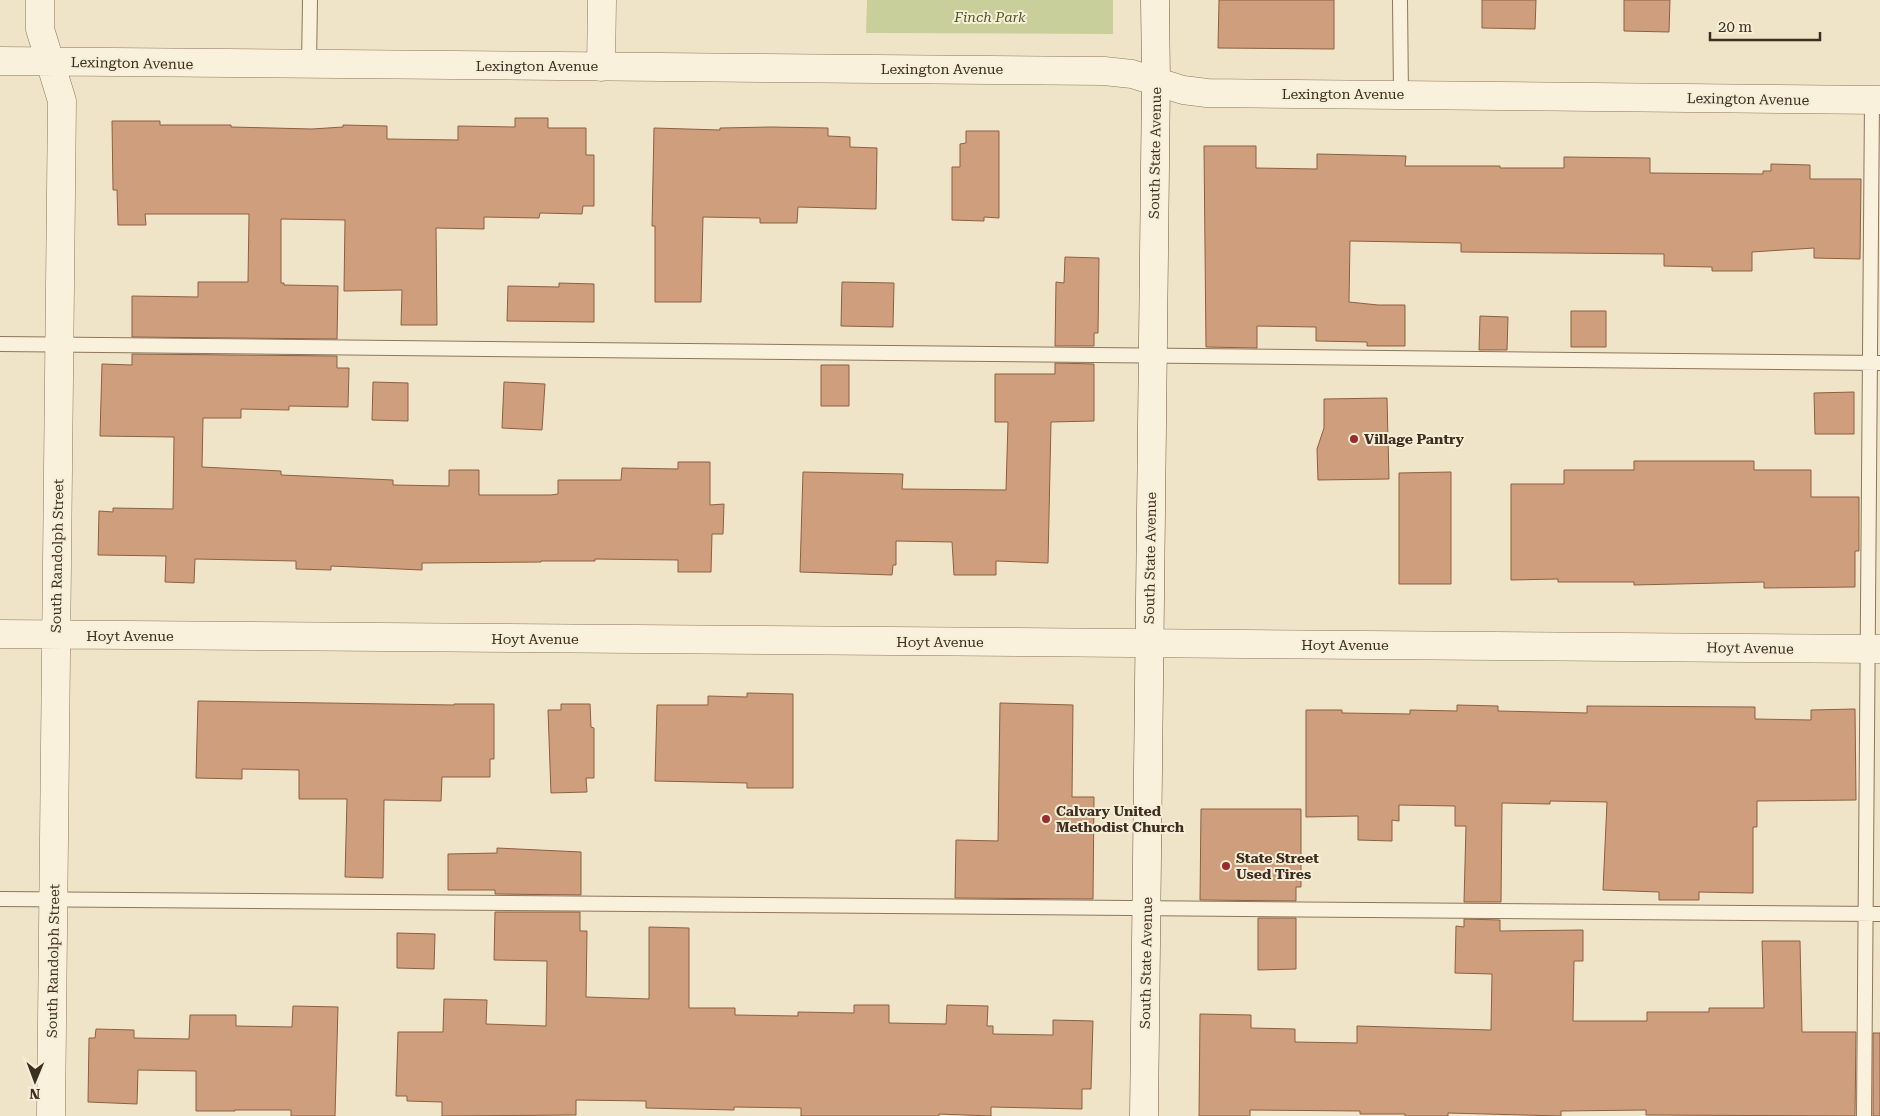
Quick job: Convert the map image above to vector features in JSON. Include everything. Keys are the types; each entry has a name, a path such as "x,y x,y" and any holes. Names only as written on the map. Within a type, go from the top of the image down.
{"street":[{"name":"South Randolph Street","path":"40,0 40,30 62,101 51,1116"},
{"path":"601,67 602,0"},
{"name":"South State Avenue","path":"1144,1116 1156,81 1155,0"},
{"name":"Lexington Avenue","path":"0,61 1104,71 1132,74 1183,90 1207,93 1876,100"},
{"name":"Hoyt Avenue","path":"0,634 1874,649"}],"lane":[{"path":"309,65 310,0"},
{"path":"1400,0 1401,95"},
{"path":"1864,1116 1873,914 1876,100"},
{"path":"0,344 1875,363"},
{"path":"0,899 1873,914"}],"green space":[{"name":"Finch Park","path":"867,0 1113,0 1113,34 866,33"}],"building":[{"path":"1219,0 1334,0 1334,49 1218,48"},
{"path":"1482,0 1536,0 1535,29 1482,28"},
{"path":"1624,0 1670,0 1669,32 1624,31"},
{"path":"515,118 548,118 548,128 586,128 586,155 594,155 594,206 583,206 582,214 540,213 539,218 484,217 484,229 436,228 437,325 401,325 402,290 344,291 345,220 281,219 281,283 284,283 284,285 338,286 337,339 132,337 132,296 198,297 198,282 248,282 249,214 145,214 146,225 118,225 117,190 113,190 112,121 160,121 160,125 231,125 231,127 312,129 343,127 343,125 387,126 387,139 458,140 458,126 515,127"},
{"path":"654,128 720,130 720,128 828,128 828,136 850,137 850,147 877,148 876,209 798,207 797,223 760,223 760,218 703,217 701,302 655,302 655,226 652,226"},
{"path":"966,131 999,131 999,218 984,217 984,221 952,220 952,167 960,167 960,144 966,143"},
{"path":"1204,146 1256,146 1256,168 1317,169 1317,154 1406,156 1405,166 1500,166 1500,168 1564,168 1564,157 1650,158 1650,173 1763,174 1763,171 1771,171 1771,164 1810,165 1810,179 1861,179 1860,259 1814,258 1814,248 1752,252 1752,271 1712,271 1712,267 1664,266 1664,254 1461,252 1461,243 1350,241 1349,302 1405,305 1405,346 1367,346 1367,342 1316,341 1316,327 1257,326 1257,348 1206,347"},
{"path":"1065,257 1099,258 1098,333 1094,333 1094,346 1055,346 1056,282 1064,283"},
{"path":"842,282 894,283 893,327 841,326"},
{"path":"559,283 594,284 594,322 507,321 508,286 559,287"},
{"path":"1571,311 1606,311 1606,347 1571,347"},
{"path":"1480,316 1508,317 1507,350 1479,350"},
{"path":"132,354 337,356 337,368 349,368 348,407 289,406 289,410 241,409 241,418 203,418 202,467 281,471 281,475 393,480 393,485 449,486 449,470 479,470 479,495 551,495 558,494 558,480 621,480 622,468 678,469 678,462 710,462 710,505 724,504 723,534 712,534 711,572 678,572 678,560 595,559 595,561 422,563 422,570 331,566 331,570 296,569 296,561 195,559 194,583 165,582 166,556 98,555 99,511 113,512 113,508 173,509 174,437 100,436 102,364 132,365"},
{"path":"1055,363 1094,364 1094,421 1051,422 1048,563 996,561 996,575 954,575 952,542 896,541 896,565 893,565 892,575 800,572 803,472 903,474 902,489 1006,490 1008,422 995,422 995,374 1055,374"},
{"path":"821,365 849,365 849,406 821,406"},
{"path":"373,382 408,383 408,421 372,420"},
{"path":"504,382 545,384 542,430 502,428"},
{"path":"1854,392 1854,434 1815,434 1814,393"},
{"name":"Village Pantry","path":"1387,398 1389,479 1318,480 1317,449 1324,428 1324,399"},
{"path":"1634,461 1754,461 1754,470 1811,470 1811,497 1859,497 1859,551 1855,551 1855,587 1764,588 1764,582 1634,585 1634,582 1558,582 1558,579 1511,580 1511,484 1564,484 1564,470 1634,470"},
{"path":"1451,472 1451,584 1399,584 1399,473"},
{"path":"747,693 793,694 793,788 747,788 747,783 655,781 657,705 708,705 708,696 747,697"},
{"path":"198,701 494,704 494,759 490,759 490,777 442,777 441,801 384,800 383,878 345,877 347,799 299,799 299,770 242,769 242,779 196,778"},
{"name":"Calvary United Methodist Church","path":"1000,703 1073,705 1072,797 1094,797 1093,899 955,898 956,840 998,841"},
{"path":"561,704 590,704 591,727 594,728 594,778 586,778 587,792 551,793 548,710 561,710"},
{"path":"1457,705 1498,706 1498,711 1587,713 1587,706 1755,707 1755,719 1811,720 1811,710 1855,709 1856,800 1757,801 1757,827 1753,827 1753,893 1699,892 1699,900 1659,900 1659,892 1603,890 1607,802 1550,801 1550,804 1502,803 1501,902 1464,902 1466,826 1455,826 1455,806 1399,805 1399,821 1392,820 1392,841 1358,840 1358,816 1306,817 1306,710 1342,710 1342,713 1410,714 1410,710 1457,711"},
{"path":"1201,809 1301,809 1301,887 1296,887 1296,901 1200,900"},
{"path":"497,848 581,852 581,895 495,894 495,890 448,890 448,854 497,853"},
{"path":"495,912 580,912 580,931 587,931 586,997 649,999 649,927 689,928 689,1008 735,1008 735,1015 798,1016 798,1012 854,1013 854,1005 889,1005 889,1023 946,1024 947,1005 988,1006 987,1026 993,1026 993,1034 1053,1035 1053,1020 1093,1021 1091,1089 1082,1089 1082,1109 991,1107 991,1116 939,1114 939,1116 801,1116 801,1108 734,1107 734,1110 646,1108 646,1101 576,1100 576,1115 442,1116 442,1102 407,1101 407,1096 396,1096 398,1032 443,1032 444,999 487,1000 486,1024 546,1026 547,961 494,960"},
{"path":"1258,918 1296,918 1296,969 1258,970"},
{"path":"1464,919 1500,920 1500,931 1583,930 1583,961 1574,961 1573,1021 1647,1021 1647,1012 1709,1012 1709,1008 1764,1008 1762,941 1800,941 1802,1032 1856,1032 1855,1116 1646,1115 1646,1110 1561,1111 1561,1116 1448,1113 1448,1116 1405,1116 1405,1114 1360,1114 1360,1111 1250,1110 1250,1116 1199,1116 1200,1014 1251,1015 1251,1028 1295,1029 1295,1042 1357,1043 1357,1026 1491,1030 1492,974 1455,973 1456,926 1464,927"},
{"path":"397,933 435,934 434,969 397,968"},
{"path":"293,1006 338,1007 335,1116 291,1116 291,1110 196,1111 196,1071 138,1070 137,1104 88,1102 89,1038 95,1038 96,1029 134,1030 134,1038 189,1039 190,1015 236,1015 236,1026 292,1027"},
{"path":"1873,1033 1880,1033 1880,1116 1873,1116"}],"place":[{"name":"Village Pantry","path":"1354,439"},
{"name":"Calvary United Methodist Church","path":"1046,819"},
{"name":"State Street Used Tires","path":"1226,866"}]}
